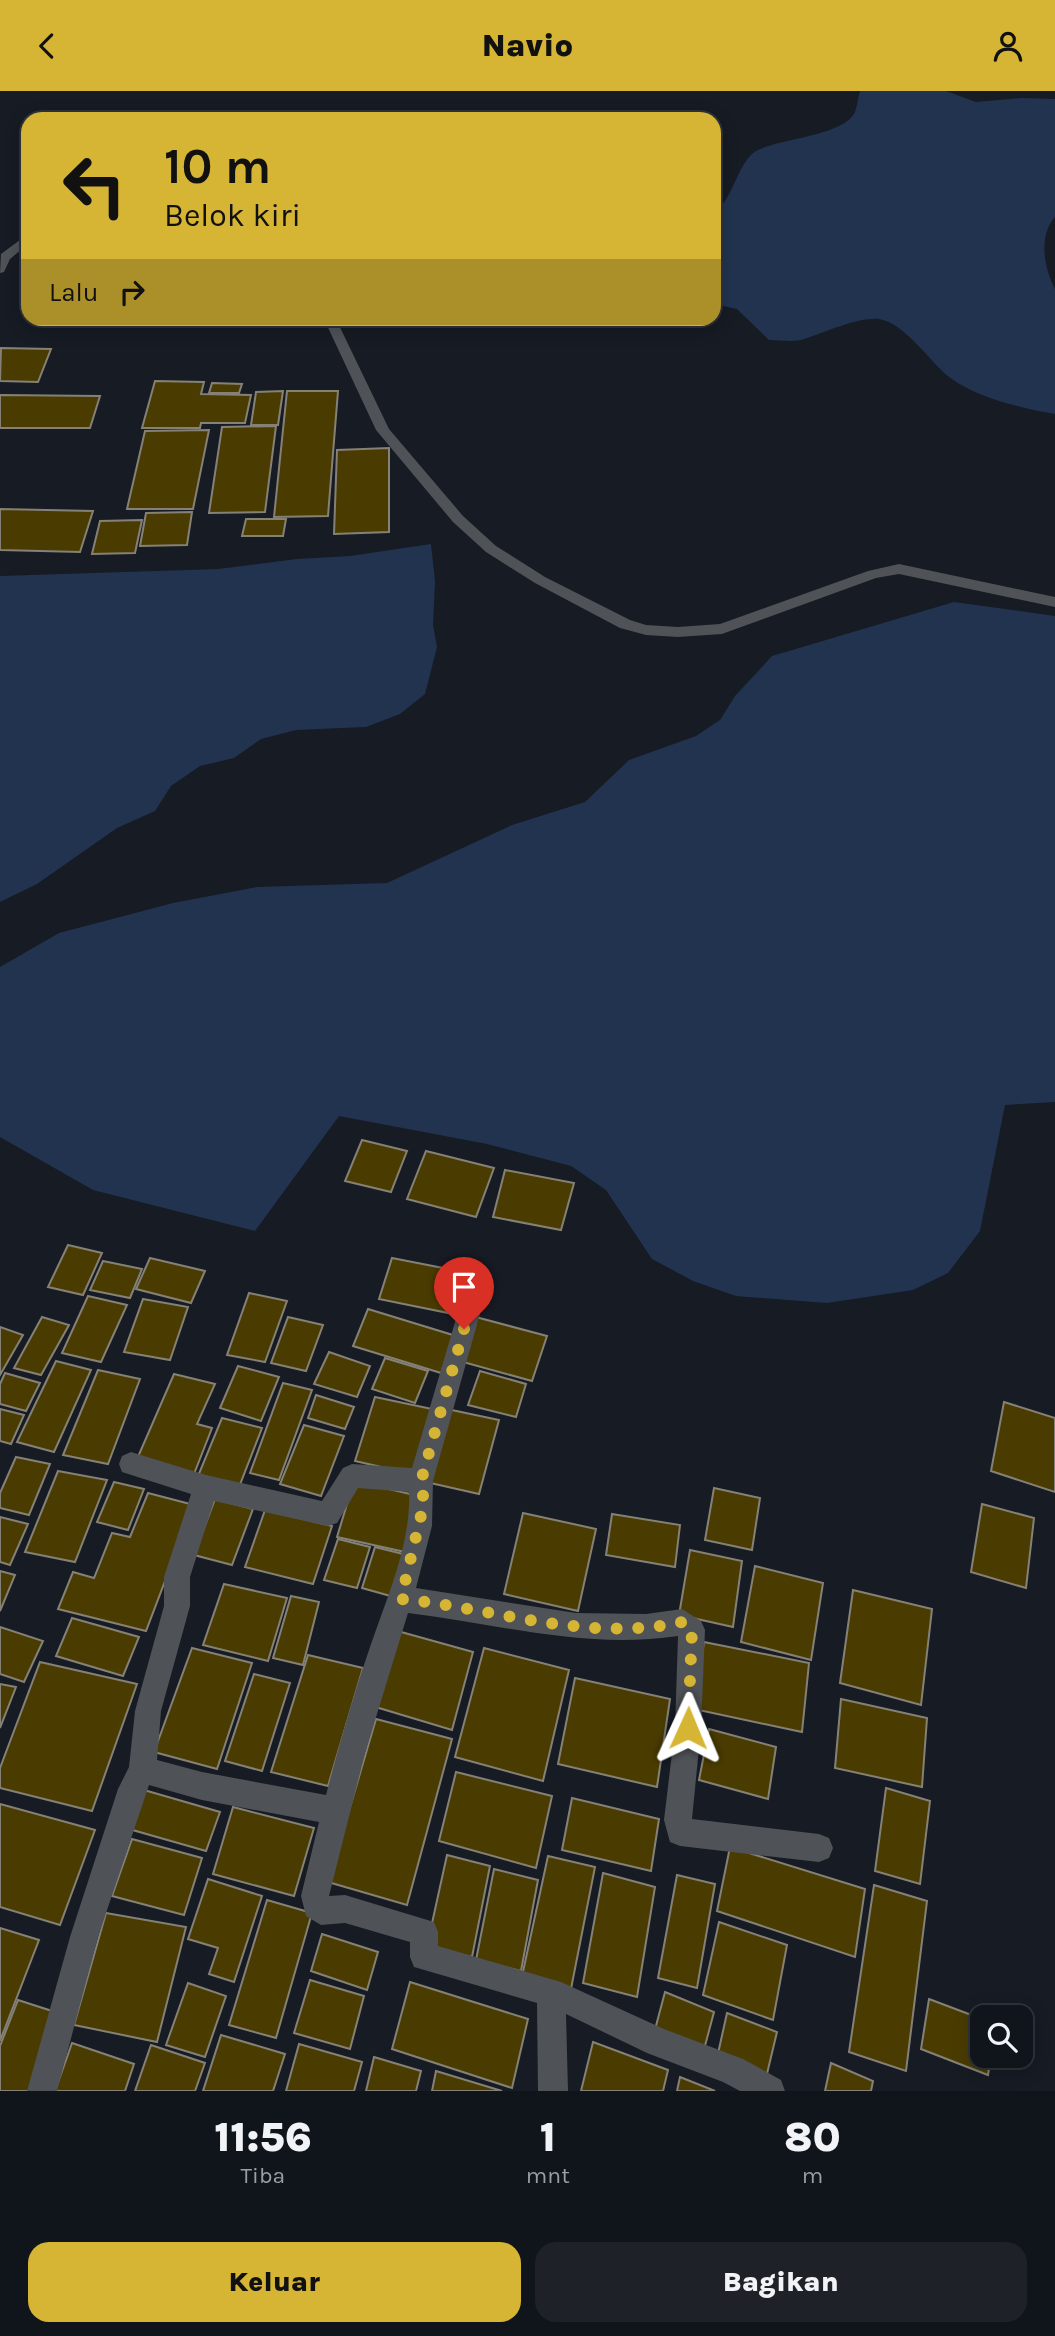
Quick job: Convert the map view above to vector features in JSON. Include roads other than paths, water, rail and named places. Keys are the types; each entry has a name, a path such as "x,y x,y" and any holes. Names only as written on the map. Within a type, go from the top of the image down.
{"street":[{"path":"479,1277 421,1481 424,1503 401,1599 377,1665 336,1811 315,1896 318,1909 345,1909 424,1932 424,1957 551,1992 658,2042 732,2070 770,2091"},
{"path":"131,1464 206,1487 328,1514 352,1476 421,1481"},
{"path":"42,2091 84,1937 132,1789 142,1770 148,1711 177,1606 177,1577 206,1487"},
{"path":"401,1599 567,1625 664,1626 682,1622 692,1630 688,1728 678,1820 680,1832 819,1849"},
{"path":"142,1770 202,1786 336,1811"},
{"path":"551,1992 553,2091"}],"lane":[{"path":"0,269 5,257 21,244"},
{"path":"333,326 383,430 458,519 491,549 540,580 625,624 646,630 678,632 722,629 873,574 899,569 1055,602"}]}
